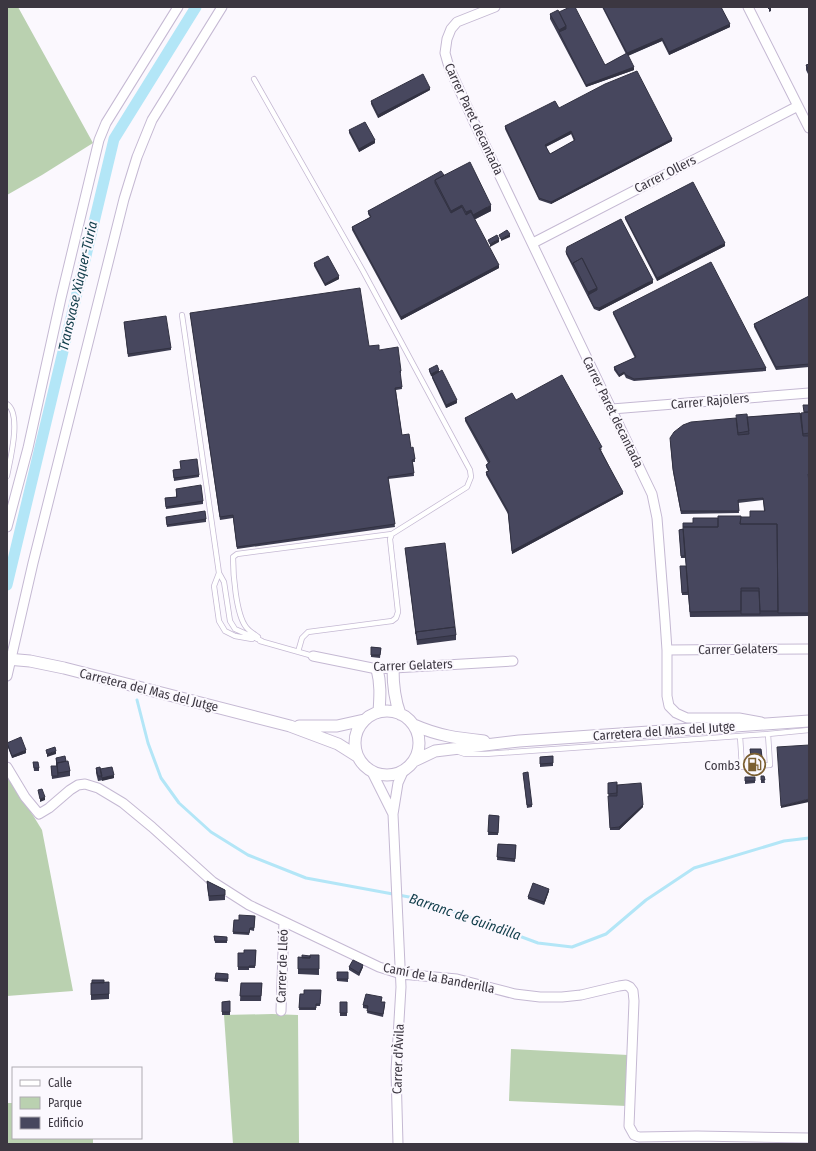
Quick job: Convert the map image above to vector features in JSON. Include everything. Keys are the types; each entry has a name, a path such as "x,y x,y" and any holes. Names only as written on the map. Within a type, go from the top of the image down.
{"street":[{"path":"7,527 28,448 61,298 99,140 106,123 178,7"},
{"path":"7,676 9,659 120,215 137,157 152,120 222,7"},
{"name":"Carrer Paret decantada","path":"496,7 457,22 451,29 447,38 445,53 449,67 652,494 657,518 667,650 667,696 669,706 676,713 687,718 739,718 769,729"},
{"path":"748,7 809,128"},
{"name":"Carrer Ollers","path":"533,243 798,106"},
{"name":"Carrer Rajolers","path":"612,410 809,393"},
{"name":"Carrer Gelaters","path":"667,650 809,648"},
{"name":"Carrer Gelaters","path":"313,656 377,669 514,661"},
{"name":"Carretera del Mas del Jutge","path":"9,659 30,661 64,668 290,726 338,744 356,756"},
{"path":"393,668 393,685 396,703 400,714"},
{"path":"377,669 381,692 379,712"},
{"path":"393,814 398,783 403,772 414,761 418,752 418,734 414,725 400,714 390,711 379,712 371,715 364,720 356,733 354,740 356,756 363,765 372,772 384,776 391,776 403,772"},
{"name":"Carretera del Mas del Jutge","path":"290,726 337,726 364,720"},
{"name":"Carretera del Mas del Jutge","path":"414,761 435,752 519,742 769,729 809,721"},
{"name":"Carretera del Mas del Jutge","path":"414,725 434,733 454,738 519,742"},
{"name":"Camí de la Banderilla","path":"7,767 25,797 39,814 78,785 85,784 98,788 123,803 213,882 250,905 379,968 401,974 457,980 515,994 540,997 574,996 619,986 630,986 633,991 634,1001 629,1126 634,1135 639,1137 704,1136 809,1138"},
{"path":"372,772 393,814"},
{"name":"Carrer d'Àvila","path":"393,814 401,974 396,1071 398,1144"},
{"name":"Carrer de Lleó","path":"280,1011 284,922"}],"lane":[{"path":"254,79 363,271 470,470 471,477 467,487 392,534 237,554 233,557 240,617 246,628 262,641"},
{"path":"182,315 219,573 224,582 230,621 235,629 262,641"},
{"path":"7,404 14,413 14,440 7,476"},
{"path":"298,652 302,638 308,632 392,621 396,618 398,612 390,539 392,534"},
{"path":"219,573 214,586 219,621 225,631 235,636 262,641 313,656"},
{"path":"740,736 742,767 770,765 769,729"},
{"path":"454,750 465,754 485,754 740,736 769,729 809,730"}],"green space":[{"path":"7,7 18,7 93,143 7,195"},
{"path":"7,775 42,830 73,991 7,996"},
{"path":"224,1015 298,1015 299,1144 233,1144"},
{"path":"511,1049 628,1055 627,1106 509,1101"},
{"path":"7,1103 12,1103 12,1139 93,1139 93,1144 7,1144"}],"building":[{"path":"570,7 575,7 605,65 627,53 634,67 586,85 559,32 566,29 566,26 559,12"},
{"path":"603,7 721,7 730,24 669,52 662,38 627,53"},
{"path":"558,10 566,26 559,30 550,14"},
{"path":"809,64 809,71 806,65"},
{"path":"637,71 672,139 551,202 539,198 505,126 555,101 559,108 605,84","holes":["571,131 575,140 550,154 545,145"]},
{"path":"423,74 430,88 378,115 371,101"},
{"path":"365,122 375,140 359,149 349,130"},
{"path":"470,162 491,205 473,215 471,210 466,212 462,205 451,211 435,180"},
{"path":"441,171 444,175 435,180 435,183 451,213 462,207 466,215 471,212 499,265 401,317 352,227 371,217 368,211"},
{"path":"693,182 725,243 657,278 625,217"},
{"path":"621,219 653,280 599,308 594,307 588,295 597,290 597,288 582,258 573,263 573,265 566,252 567,247"},
{"path":"507,230 510,234 501,239 499,235"},
{"path":"497,235 499,239 490,244 488,240"},
{"path":"328,256 339,276 325,284 314,263"},
{"path":"582,258 597,288 588,292 573,263"},
{"path":"711,262 766,368 634,379 626,375 624,372 619,375 614,367 636,357 613,312"},
{"path":"360,288 369,346 379,345 379,350 398,347 402,387 395,388 402,435 409,434 411,448 413,447 415,459 412,460 414,473 388,477 395,524 237,547 233,515 220,517 190,313"},
{"path":"809,296 809,364 776,367 754,324"},
{"path":"166,316 171,348 128,354 124,322"},
{"path":"437,365 439,370 431,374 429,369"},
{"path":"442,370 457,400 446,405 432,376"},
{"path":"562,375 602,447 599,448 623,492 512,551 508,511 486,472 489,471 486,465 490,462 465,418 512,393 516,400"},
{"path":"803,405 809,405 809,412 804,412"},
{"path":"809,412 809,433 803,434 801,413"},
{"path":"800,413 803,436 809,436 809,613 778,613 777,524 740,524 741,517 750,517 750,511 765,511 763,498 738,500 739,511 681,511 673,469 670,438 674,432 683,425 691,422 736,418 738,435 749,434 747,417"},
{"path":"747,414 749,431 738,433 736,415"},
{"path":"197,459 199,475 174,478 173,470 181,469 180,461"},
{"path":"201,485 203,501 166,507 165,498 177,497 176,489"},
{"path":"205,511 206,519 167,525 166,517"},
{"path":"718,516 741,516 740,524 777,524 778,611 760,611 759,588 741,588 741,611 690,612 683,527 718,527"},
{"path":"693,518 718,518 718,527 683,527 683,523 693,523"},
{"path":"683,529 685,556 681,556 679,530"},
{"path":"445,543 455,627 416,632 416,634 405,548"},
{"path":"680,566 686,566 688,592 682,593"},
{"path":"741,591 759,591 760,614 741,614"},
{"path":"455,627 456,635 417,640 416,632"},
{"path":"371,647 381,648 380,655 371,655"},
{"path":"21,737 26,750 12,756 7,743"},
{"path":"809,745 809,799 781,806 777,747"},
{"path":"55,747 56,751 47,754 46,750"},
{"path":"750,749 761,749 762,757 751,757"},
{"path":"65,756 66,761 57,763 57,765 56,758"},
{"path":"553,756 553,763 540,764 540,757"},
{"path":"68,761 70,771 58,773 57,763"},
{"path":"33,762 38,762 39,768 34,768"},
{"path":"51,766 57,766 58,776 52,776"},
{"path":"100,767 102,776 98,776 96,768"},
{"path":"112,767 114,775 102,778 100,769"},
{"path":"528,772 532,805 527,805 523,773"},
{"path":"761,776 764,776 765,780 761,780"},
{"path":"745,777 755,777 755,781 745,781"},
{"path":"617,782 617,793 608,794 608,783"},
{"path":"641,783 643,805 619,827 610,828 608,796 617,796 617,785"},
{"path":"42,789 45,797 40,799 38,790"},
{"path":"489,815 499,816 498,833 488,832"},
{"path":"498,844 516,845 515,859 497,857"},
{"path":"207,881 225,890 225,895 209,896"},
{"path":"533,883 549,889 544,902 528,897"},
{"path":"239,915 255,916 254,928 250,928 249,933 233,932 234,920 239,920"},
{"path":"214,936 227,937 227,941 215,941"},
{"path":"244,950 256,950 255,966 238,967 238,953 244,953"},
{"path":"302,955 310,956 310,958 302,958"},
{"path":"310,955 319,955 319,969 298,969 298,957 310,958"},
{"path":"353,960 363,965 359,973 349,967"},
{"path":"337,972 348,972 348,979 337,979"},
{"path":"216,973 228,974 228,979 215,979"},
{"path":"92,980 104,980 104,983 92,983"},
{"path":"109,982 109,994 91,995 91,983"},
{"path":"241,983 262,983 261,996 240,996"},
{"path":"304,990 321,990 320,1004 316,1004 316,1008 299,1008 300,994 304,994"},
{"path":"366,994 382,997 381,1002 385,1002 383,1014 367,1011 368,1006 363,1005"},
{"path":"230,1001 230,1012 222,1012 222,1002"},
{"path":"340,1002 347,1002 347,1013 340,1013"}],"waterway":[{"name":"Transvase Xùquer-Tùria","path":"7,585 114,139 196,7"},
{"name":"Barranc de Guindilla","path":"137,700 148,743 161,778 179,803 211,832 248,855 306,878 420,899 538,943 572,947 606,934 646,900 694,868 784,841 809,838"}],"place":[{"name":"Comb3","path":"755,765"}]}
